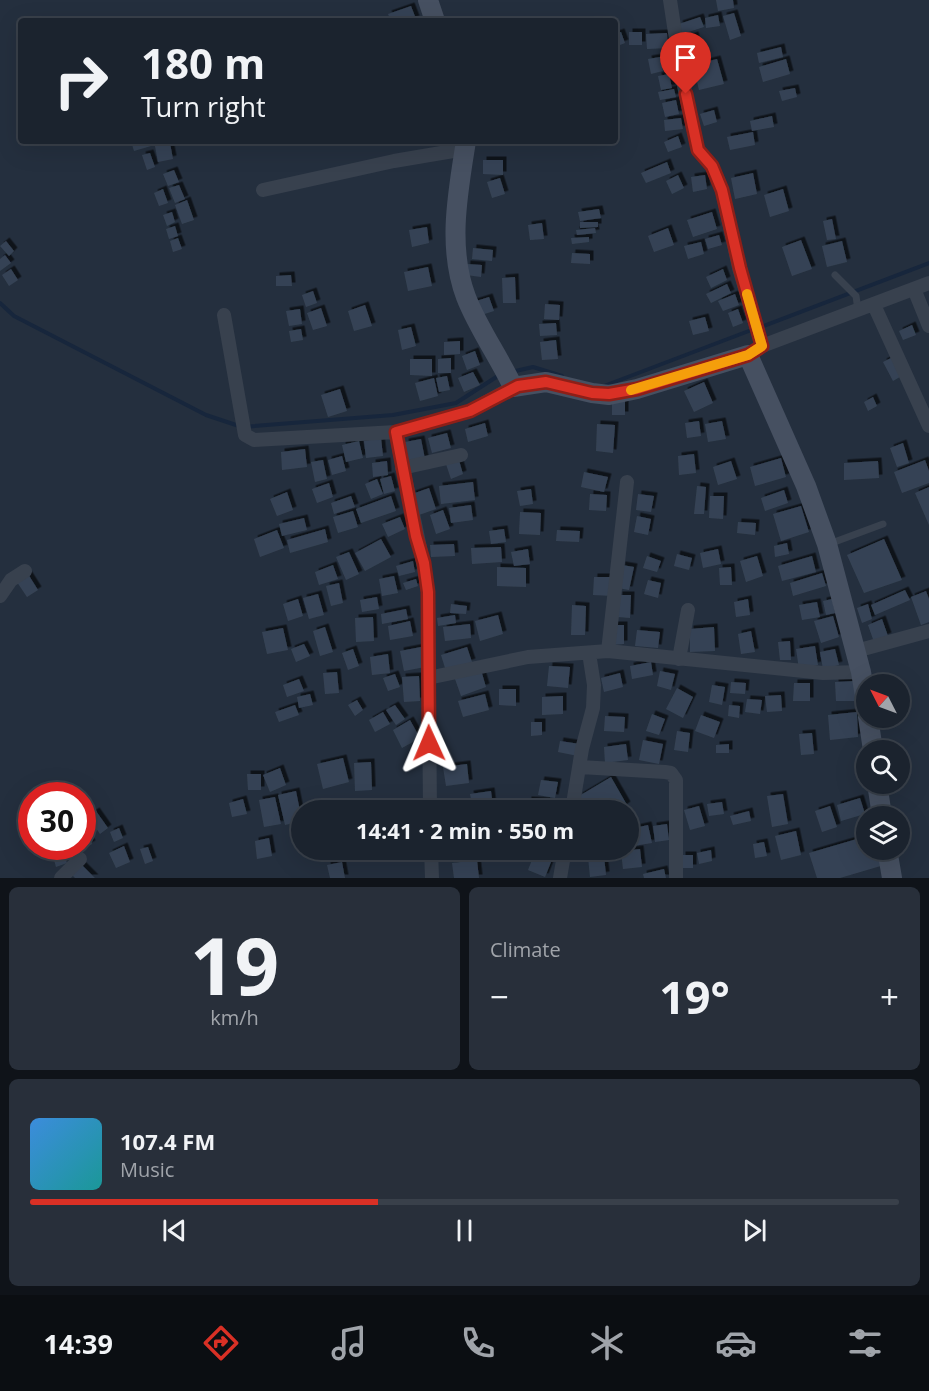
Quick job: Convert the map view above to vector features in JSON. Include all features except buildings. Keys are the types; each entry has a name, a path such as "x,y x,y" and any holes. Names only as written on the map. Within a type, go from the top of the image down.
{"street":[{"path":"428,0 434,18"},
{"path":"428,678 528,657 608,651 823,674 861,672 826,544 757,347 757,326 719,183 712,166 698,150 681,72 670,0"},
{"path":"263,190 465,145 458,191 455,234 458,267 466,298 510,381"},
{"path":"224,315 244,429 257,440 396,432 470,411 510,381 546,382 592,393 609,394 637,389 757,347 855,299 874,305 929,283"},
{"path":"914,289 929,326"},
{"path":"874,305 929,426"},
{"path":"396,432 428,592 430,800"},
{"path":"402,468 461,455"},
{"path":"608,651 627,482"},
{"path":"0,596 11,580 25,571"},
{"path":"679,658 688,610"},
{"path":"856,651 929,631"},
{"path":"574,800 592,708 594,686 589,653"},
{"path":"580,767 665,772 674,776 676,780 676,878"},
{"path":"61,878 79,860"},
{"path":"431,860 432,878"},
{"path":"560,878 563,860"},
{"path":"889,860 891,878"}],"lane":[{"path":"835,275 855,299"},
{"path":"826,544 883,524"}],"waterway":[{"path":"761,327 929,263"},
{"path":"0,303 14,316 206,415 242,427 393,415 456,403 501,374"},
{"path":"604,386 754,329"},
{"path":"511,372 533,367 562,376"}],"slow traffic":[{"path":"631,390 748,355 762,346 747,294"}],"route":[{"path":"429,743 430,613 428,592 396,432 470,411 513,387 546,382 592,393 609,394 637,389 748,355 762,346 740,268 722,190 712,166 698,150 686,94"}]}
